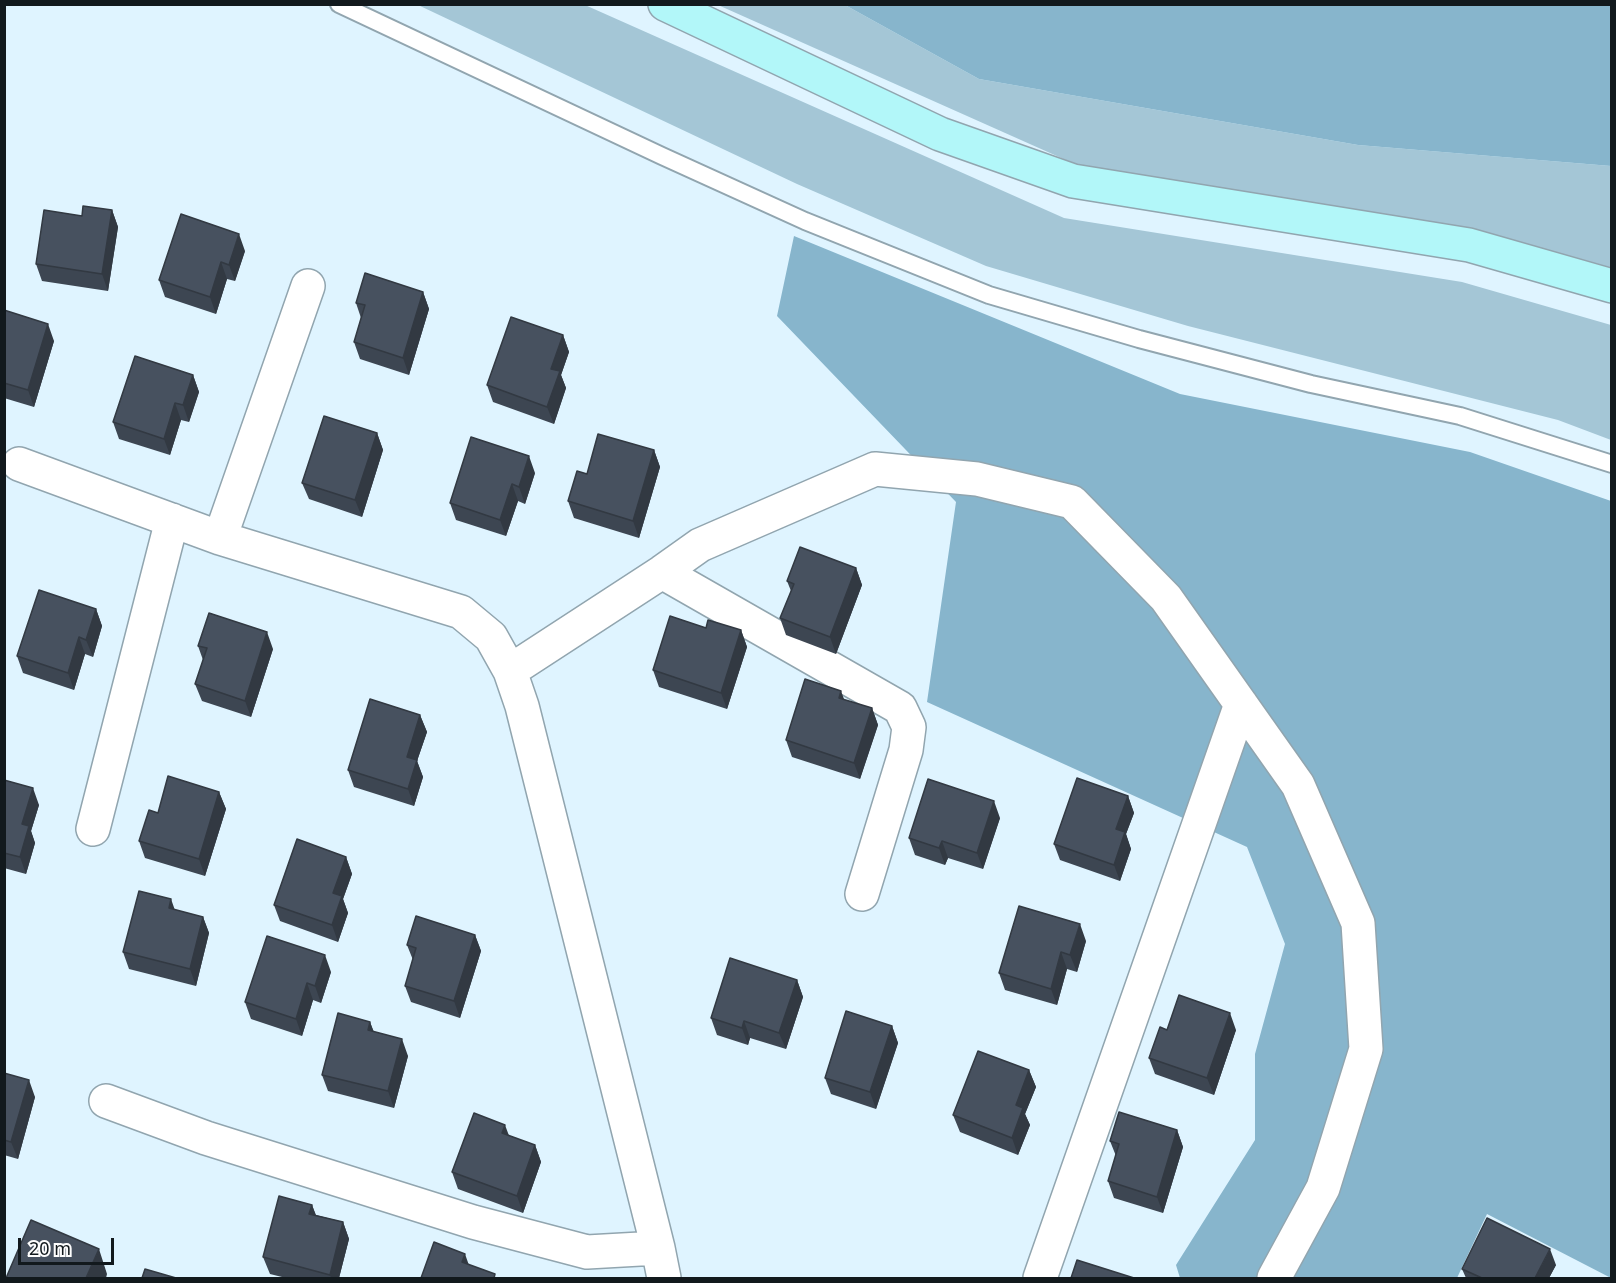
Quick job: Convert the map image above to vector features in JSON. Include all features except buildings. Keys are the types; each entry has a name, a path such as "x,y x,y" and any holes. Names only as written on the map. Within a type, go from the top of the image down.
{"street":[{"path":"665,4 940,134 1073,181 1469,245 1611,286"},
{"path":"220,538 308,286"},
{"path":"19,464 220,538 461,612 490,637 510,671 522,706 661,1263 587,1252 473,1222 206,1138 106,1101"},
{"path":"510,671 662,573 700,545 875,469 977,478 1072,502 1166,598 1298,784 1358,923 1366,1049 1323,1188 1274,1278"},
{"path":"93,829 171,520"},
{"path":"662,573 900,708 909,727 906,750 862,894"},
{"path":"1040,1278 1241,704"}],"lane":[{"path":"339,4 651,152 805,221 989,295 1139,339 1311,384 1460,416 1611,464"}],"shaded area":[{"path":"418,5 585,5 1064,218 1462,282 1611,325 1611,440 1558,420 1188,326 986,266 797,184"},
{"path":"718,5 845,5 979,79 1358,145 1611,166 1611,269 1077,165"},
{"path":"845,5 1611,5 1611,166 1358,145 979,79"},
{"path":"794,236 1180,394 1470,452 1611,501 1611,1278 1487,1214 1457,1278 1180,1278 1176,1265 1255,1140 1255,1054 1285,944 1247,847 927,702 956,502 777,316"}]}
